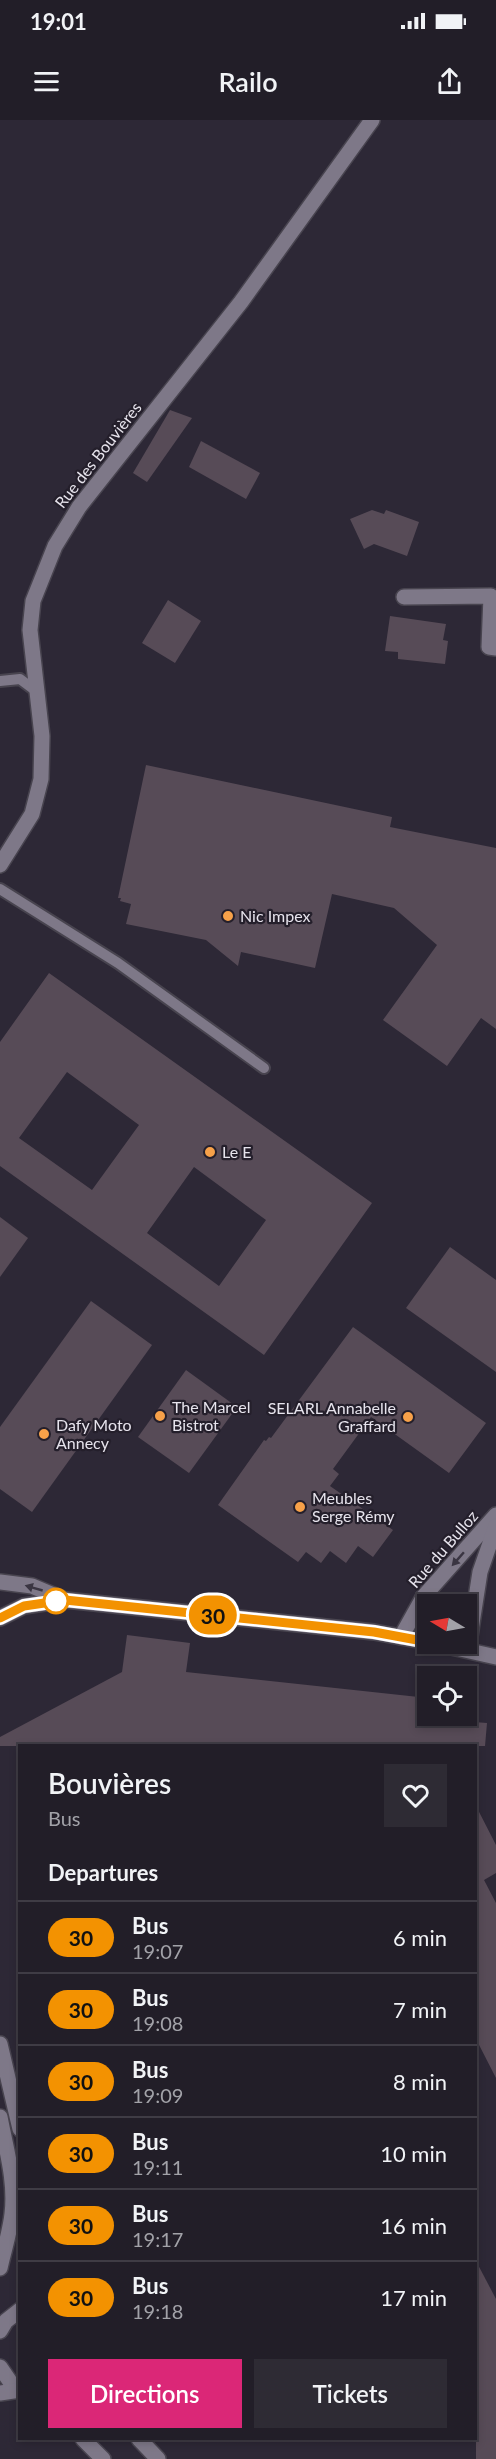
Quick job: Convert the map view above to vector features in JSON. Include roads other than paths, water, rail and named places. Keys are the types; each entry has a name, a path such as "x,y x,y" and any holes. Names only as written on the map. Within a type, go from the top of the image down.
{"street":[{"name":"Rue des Bouvières","path":"0,865 32,814 41,779 42,736 30,630 33,601 55,546 67,525 241,302 372,120"},
{"path":"404,597 491,596 489,647 496,648"},
{"name":"Rue du Bulloz","path":"401,1637 424,1596 496,1515"},
{"name":"Rue du Bulloz","path":"477,1594 486,1550 496,1526"},
{"path":"0,1582 32,1586 65,1600"},
{"path":"0,1618 24,1606 65,1600 374,1632 417,1640"},
{"path":"477,1652 496,1658"},
{"path":"0,2044 18,2120"},
{"path":"0,2117 10,2161 12,2193 12,2213 0,2268"},
{"path":"0,2331 6,2321 18,2312"},
{"path":"0,2367 11,2383 18,2388"},
{"path":"0,2393 18,2389"},
{"path":"84,2440 103,2459"},
{"path":"140,2440 158,2459"}],"lane":[{"path":"0,681 20,679 36,691"},
{"path":"0,889 118,963 264,1068"}],"place":[{"name":"Nic Impex","path":"228,916"},
{"name":"Le E","path":"210,1152"},
{"name":"The Marcel Bistrot","path":"160,1416"},
{"name":"SELARL Annabelle Graffard","path":"408,1417"},
{"name":"Dafy Moto Annecy","path":"44,1434"},
{"name":"Meubles Serge Rémy","path":"300,1507"}]}
